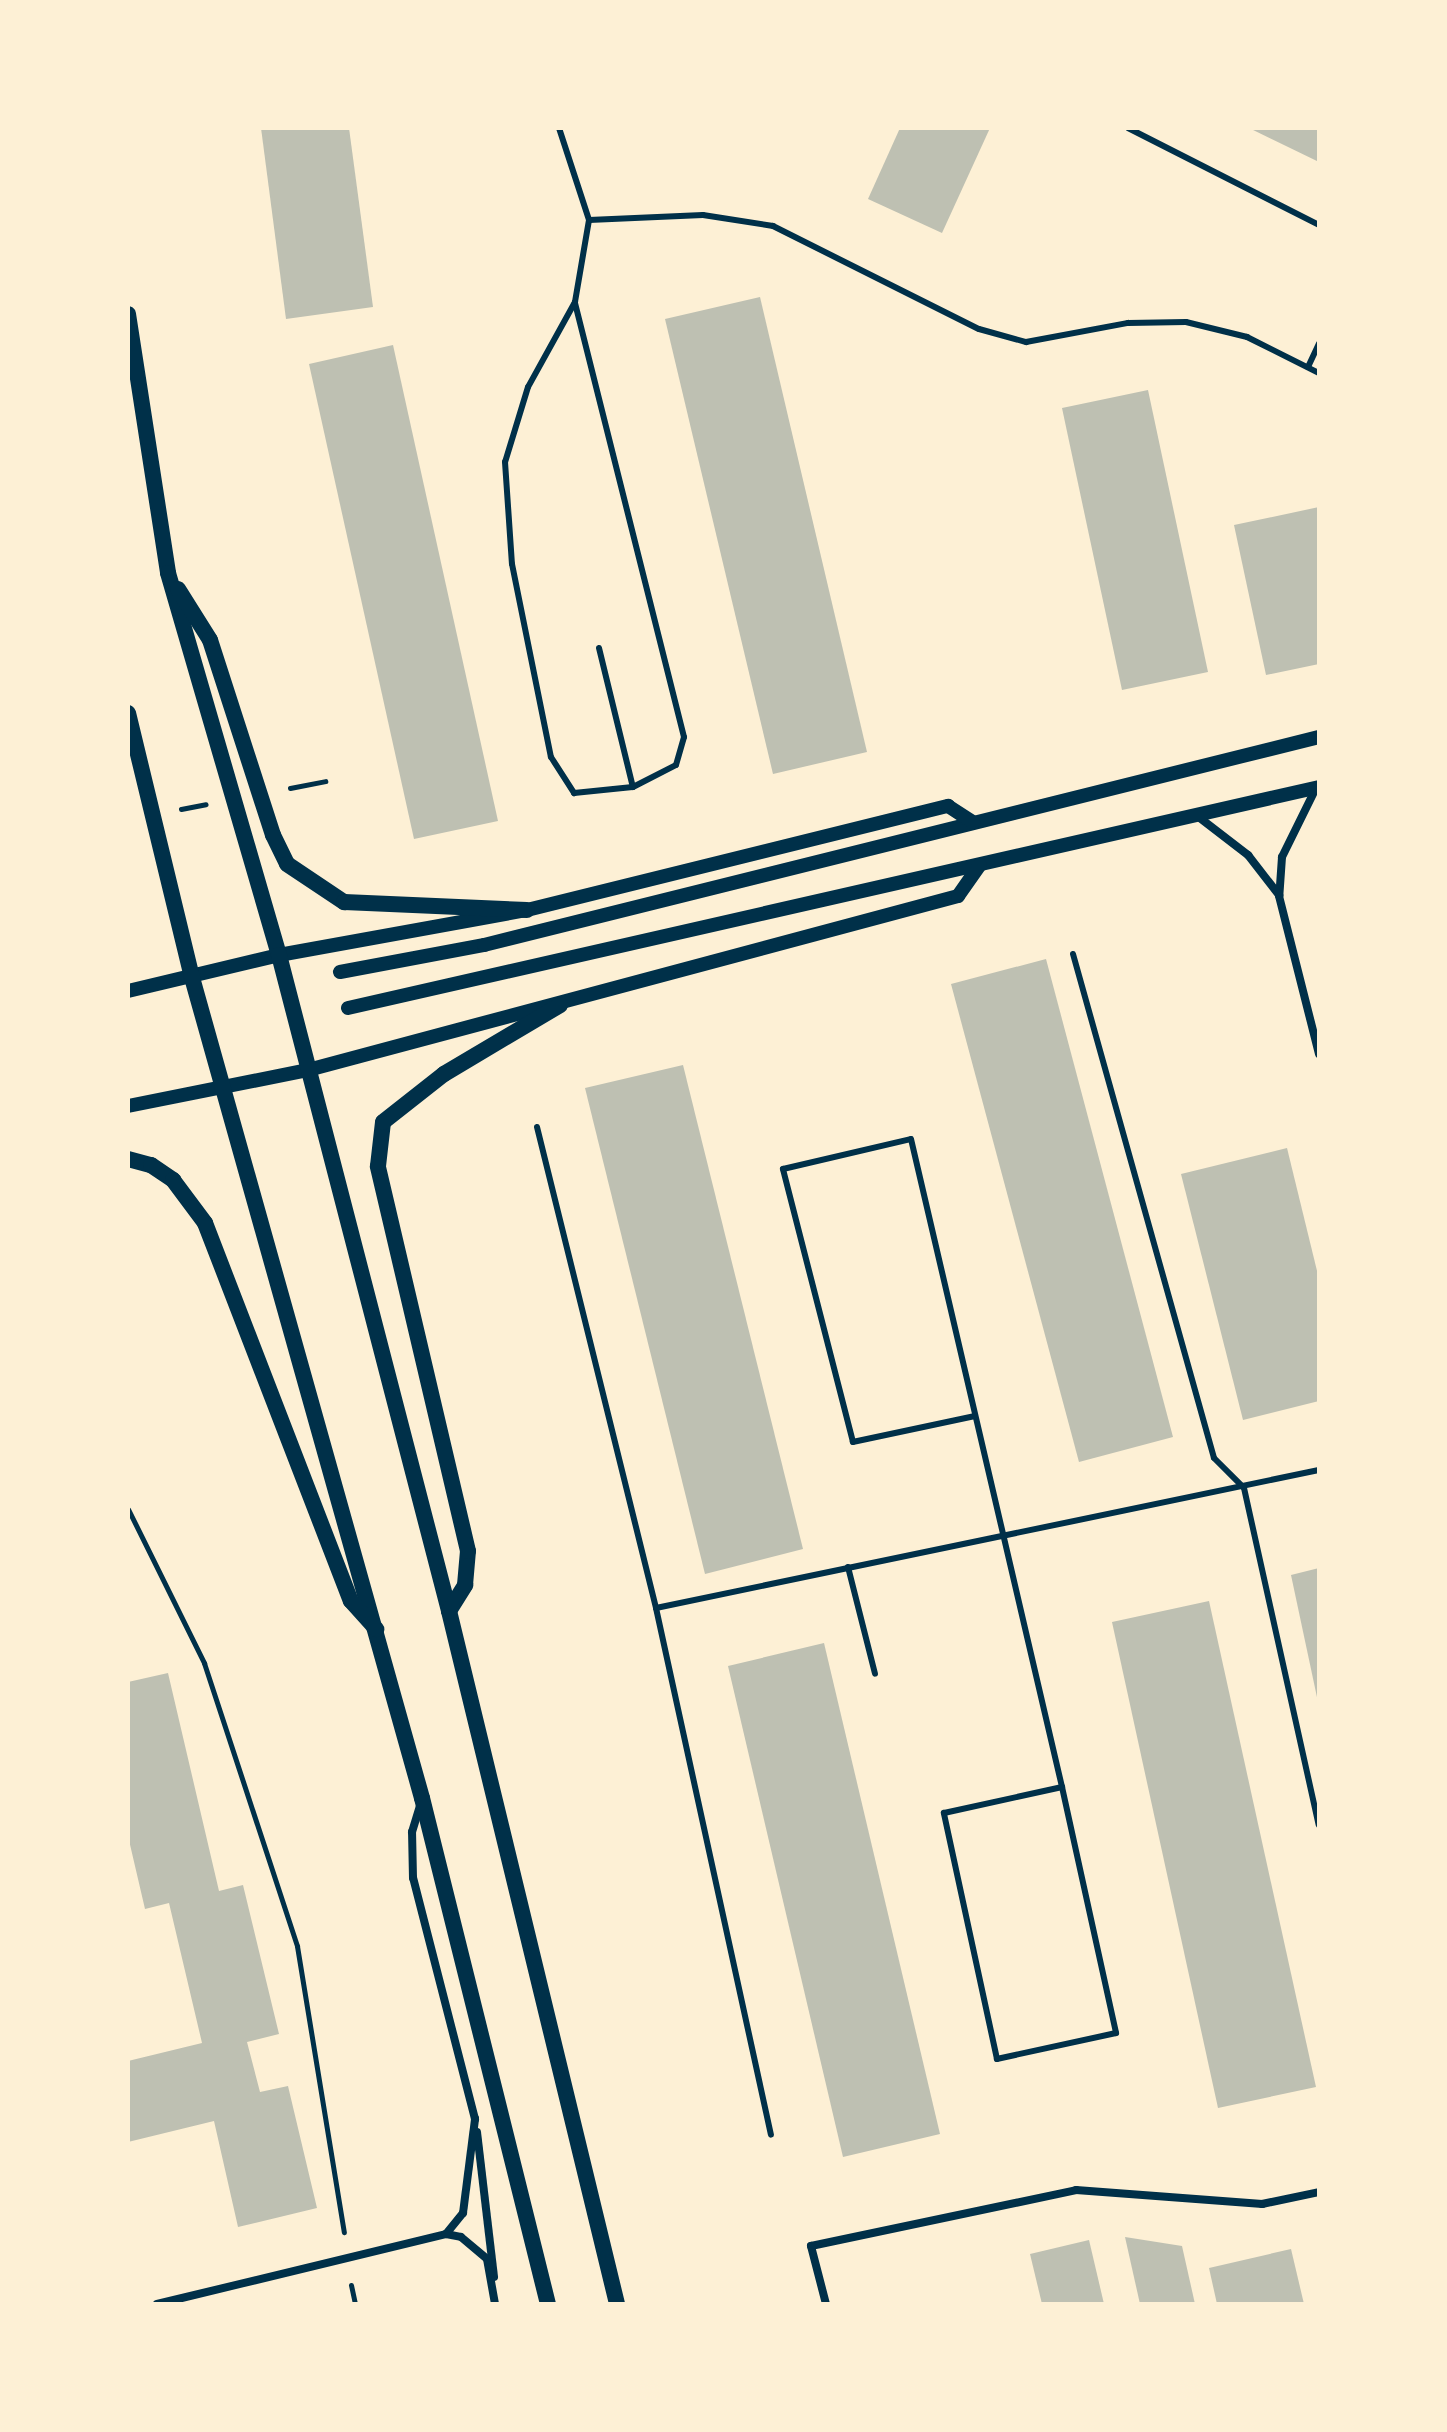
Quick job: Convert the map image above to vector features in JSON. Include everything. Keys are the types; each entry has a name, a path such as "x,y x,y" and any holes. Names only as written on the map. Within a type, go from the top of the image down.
{"main road":[{"path":"128,314 168,573 279,955 449,1611 617,2304"},
{"path":"168,573 210,640 268,821 287,864 344,902 527,910"},
{"path":"128,713 191,974 422,1798 548,2304"},
{"path":"449,1611 465,1585 468,1551 378,1166 383,1122 444,1074 560,1005"},
{"path":"128,1159 151,1165 173,1180 205,1223 351,1601 376,1629"}],"street":[{"path":"340,972 484,945 1319,737"},
{"path":"348,1008 1317,787"},
{"path":"1317,787 1282,857 1279,896 1319,1054"},
{"path":"128,991 279,955 527,910 948,806 973,822"},
{"path":"1196,815 1248,855 1279,896"},
{"path":"128,1106 308,1070 958,896 980,865"},
{"path":"422,1798 412,1832 413,1878 475,2119 495,2304"},
{"path":"446,2234 463,2213 475,2119"},
{"path":"826,2304 811,2246 1076,2190 1262,2204 1319,2192"},
{"path":"157,2304 446,2234 474,2246 487,2259 494,2277"}],"lane":[{"path":"559,128 589,220 575,302 528,387 505,462 512,564 551,757 574,793 633,787 676,765 684,737 575,302"},
{"path":"1128,128 1319,225"},
{"path":"589,220 703,215 773,226 848,260 943,314 1026,342 1128,323 1186,322 1247,337 1319,373"},
{"path":"1308,367 1319,343"},
{"path":"599,648 633,787"},
{"path":"1073,954 1214,1458 1244,1488 1319,1825"},
{"path":"537,1127 656,1608 771,2135"},
{"path":"975,1416 853,1442 783,1169 911,1139 1062,1787 1116,2033 997,2059 944,1813 1062,1787"},
{"path":"656,1608 1319,1470"},
{"path":"848,1567 875,1674"}],"path":[{"path":"128,1509 204,1663 297,1946 343,2204 346,2258 355,2304"}],"building":[{"path":"261,128 349,128 373,307 286,319"},
{"path":"900,128 990,128 942,233 868,199"},
{"path":"1249,128 1319,128 1319,162"},
{"path":"760,297 867,752 773,774 665,319"},
{"path":"393,345 498,821 414,839 309,364"},
{"path":"1148,390 1208,672 1122,690 1062,408"},
{"path":"1319,507 1319,664 1266,675 1234,525"},
{"path":"1046,959 1173,1437 1079,1462 951,984"},
{"path":"683,1065 803,1549 705,1574 585,1088"},
{"path":"1287,1148 1319,1279 1319,1401 1243,1420 1181,1174"},
{"path":"1319,1568 1319,1702 1318,1702 1291,1575"},
{"path":"1209,1601 1316,2087 1218,2108 1112,1622"},
{"path":"824,1643 940,2134 843,2157 728,1666"},
{"path":"168,1673 219,1891 243,1885 279,2034 247,2042 260,2092 288,2086 317,2208 238,2227 214,2121 128,2142 128,2061 202,2043 169,1903 145,1909 128,1836 128,1682"},
{"path":"1125,2237 1182,2246 1195,2304 1140,2304"},
{"path":"1089,2240 1104,2304 1042,2304 1030,2254"},
{"path":"1291,2249 1304,2304 1217,2304 1209,2268"}]}
